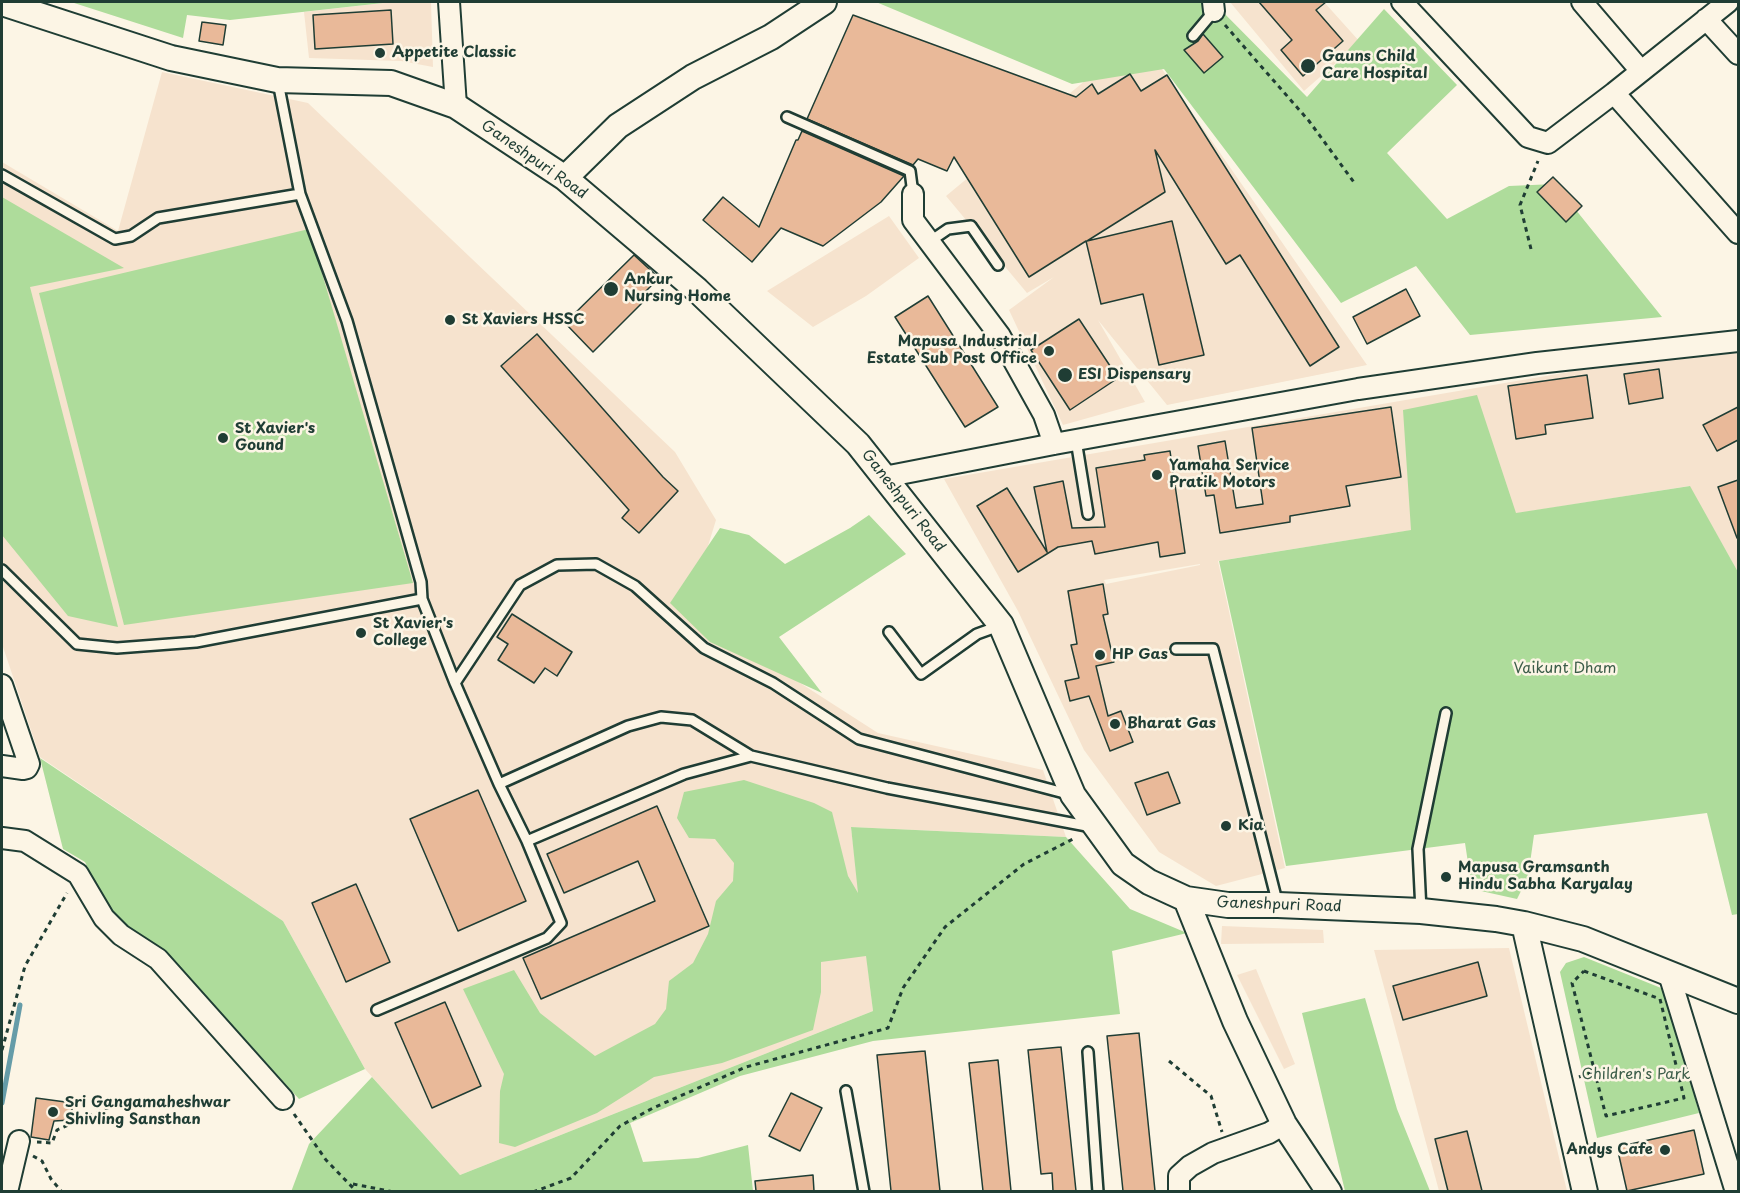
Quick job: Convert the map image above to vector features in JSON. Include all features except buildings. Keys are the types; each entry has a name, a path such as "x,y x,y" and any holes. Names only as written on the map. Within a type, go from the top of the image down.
{"street":[{"path":"449,2 456,106"},
{"path":"565,178 618,126 693,77 771,37 824,2"},
{"path":"1402,2 1528,137 1548,143 1728,2"},
{"path":"1582,2 1641,71"},
{"name":"Ganeshpuri Road","path":"2,3 171,58 277,80 391,83 456,106 565,178 697,290 858,444 1001,625 1088,832 1123,864 1149,882 1186,899 1228,905 1421,911 1524,924 1582,939 1738,1001"},
{"path":"1706,19 1738,54"},
{"path":"1614,93 1738,233"},
{"path":"913,194 913,220 1000,336 1044,415 1054,444"},
{"path":"884,477 1358,389 1537,363 1738,341"},
{"path":"2,685 29,764 23,769 2,766"},
{"path":"2,837 25,841 78,874 104,918 121,935 159,959 283,1099"},
{"path":"1186,899 1235,1021 1284,1124 1329,1191"},
{"path":"1524,924 1585,1191"},
{"path":"1669,974 1736,1191"},
{"path":"1179,1191 1179,1176 1190,1166 1205,1157 1269,1133 1284,1124"},
{"path":"7,1191 18,1144"}],"lane":[{"path":"1193,36 1214,6"},
{"path":"277,80 300,194 347,321 421,582 422,599 455,683 499,784 527,841 561,923 547,938 377,1010"},
{"path":"787,117 910,171 913,194"},
{"path":"2,176 115,239 131,237 159,218 300,194"},
{"path":"929,242 948,229 971,226 998,265"},
{"path":"1076,440 1088,514"},
{"path":"455,683 520,585 557,565 596,564 635,586 704,648 773,683 859,739 1073,795"},
{"path":"2,570 77,644 117,648 196,642 422,599"},
{"path":"889,632 921,674 977,634 1001,625"},
{"path":"1176,649 1213,649 1278,905"},
{"path":"1421,911 1418,849 1446,713"},
{"path":"499,784 628,726 661,717 692,720 751,756 1088,832"},
{"path":"527,841 684,774 751,756"},
{"path":"1088,1052 1098,1191"},
{"path":"846,1091 864,1191"}],"path":[{"path":"1214,6 1309,121 1356,185"},
{"path":"1531,249 1520,205 1534,168 1548,143"},
{"path":"533,1191 571,1178 620,1126 653,1108 746,1067 888,1028 903,988 945,927 1024,864 1088,832"},
{"path":"2,1050 25,966 78,874"},
{"path":"1584,971 1660,999 1684,1098 1606,1116 1594,1071 1572,984 1584,971"},
{"path":"1169,1061 1211,1096 1227,1148"},
{"path":"1583,1076 1594,1071"},
{"path":"18,1144 52,1143 57,1130 128,1099"},
{"path":"283,1099 326,1160 357,1191"},
{"path":"18,1144 42,1161 51,1179 62,1191"},
{"path":"351,1184 394,1191"}],"shaded area":[{"path":"392,2 431,2 433,67 401,61 309,58 304,12"},
{"name":"Gauns Child Care Hospital","path":"1230,2 1324,2 1360,42 1304,91"},
{"path":"1139,36 1367,365 1167,405 1098,320 1145,402 1063,425 1009,310 1054,277 1027,293 946,196"},
{"name":"St Xavier's College","path":"162,72 308,103 675,452 716,520 688,611 878,733 1043,770 1066,837 851,827 873,1011 460,1175 365,1069 283,921 40,757 2,644 2,162 118,231"},
{"path":"889,216 919,258 866,296 813,327 767,291"},
{"path":"1738,353 1738,572 1689,486 1218,561 1285,868 1216,886 1159,852 1084,750 1018,611 944,479 1575,371","holes":["1200,564 1200,565 1106,584 1104,580"]},
{"path":"1222,926 1323,930 1324,943 1221,944"},
{"path":"1509,948 1567,1191 1439,1191 1374,950"},
{"path":"1256,969 1295,1064 1284,1069 1237,975"}],"green space":[{"path":"71,2 392,2 230,20 187,15 183,38"},
{"path":"876,2 1213,2 1307,97 1384,9 1457,85 1387,153 1447,219 1509,186 1555,184 1662,317 1470,335 1416,266 1341,303 1164,69 1072,84"},
{"path":"2,197 124,268 30,287 118,627 68,616 2,535"},
{"name":"St Xavier's Gound","path":"309,229 413,583 124,625 39,293"},
{"name":"Vaikunt Dham","path":"1477,395 1516,513 1690,486 1738,572 1738,914 1732,915 1707,813 1534,835 1528,877 1517,899 1472,889 1465,843 1286,866 1219,561 1411,530 1403,410"},
{"path":"869,515 906,554 779,637 822,693 710,642 670,603 720,528 749,535 785,564"},
{"path":"40,758 283,921 365,1069 299,1099 172,958 133,937 109,912 85,862 63,849"},
{"path":"744,780 814,803 832,812 848,876 858,893 851,827 1066,837 1130,909 1187,933 1112,951 1120,1014 873,1041 740,1076 630,1123 643,1162 698,1158 748,1145 753,1191 291,1192 309,1144 372,1077 460,1175 873,1011 866,956 821,962 821,992 813,1030 722,1063 654,1077 597,1113 515,1147 499,1143 500,1091 504,1074 463,989 514,970 540,1013 595,1056 655,1024 666,1009 669,981 693,963 708,934 716,901 733,881 734,863 715,839 689,838 677,818 684,792"},
{"name":"Children's Park","path":"1584,957 1666,990 1699,1113 1597,1138 1560,972 1566,963"},
{"path":"1365,998 1397,1109 1430,1191 1345,1191 1302,1013"}],"waterway":[{"path":"2,1103 20,1005"}],"place":[{"name":"Appetite Classic","path":"380,53"},
{"name":"Gauns Child Care Hospital","path":"1308,66"},
{"name":"Ankur Nursing Home","path":"611,289"},
{"name":"St Xaviers HSSC","path":"450,320"},
{"name":"Mapusa Industrial Estate Sub Post Office","path":"1049,351"},
{"name":"ESI Dispensary","path":"1065,375"},
{"name":"St Xavier's Gound","path":"223,438"},
{"name":"Yamaha Service Pratik Motors","path":"1157,475"},
{"name":"St Xavier's College","path":"361,633"},
{"name":"HP Gas","path":"1100,655"},
{"name":"Bharat Gas","path":"1115,724"},
{"name":"Kia","path":"1226,826"},
{"name":"Mapusa Gramsanth Hindu Sabha Karyalay","path":"1446,877"},
{"name":"Sri Gangamaheshwar Shivling Sansthan","path":"53,1112"},
{"name":"Andys Cafe","path":"1665,1150"}]}
